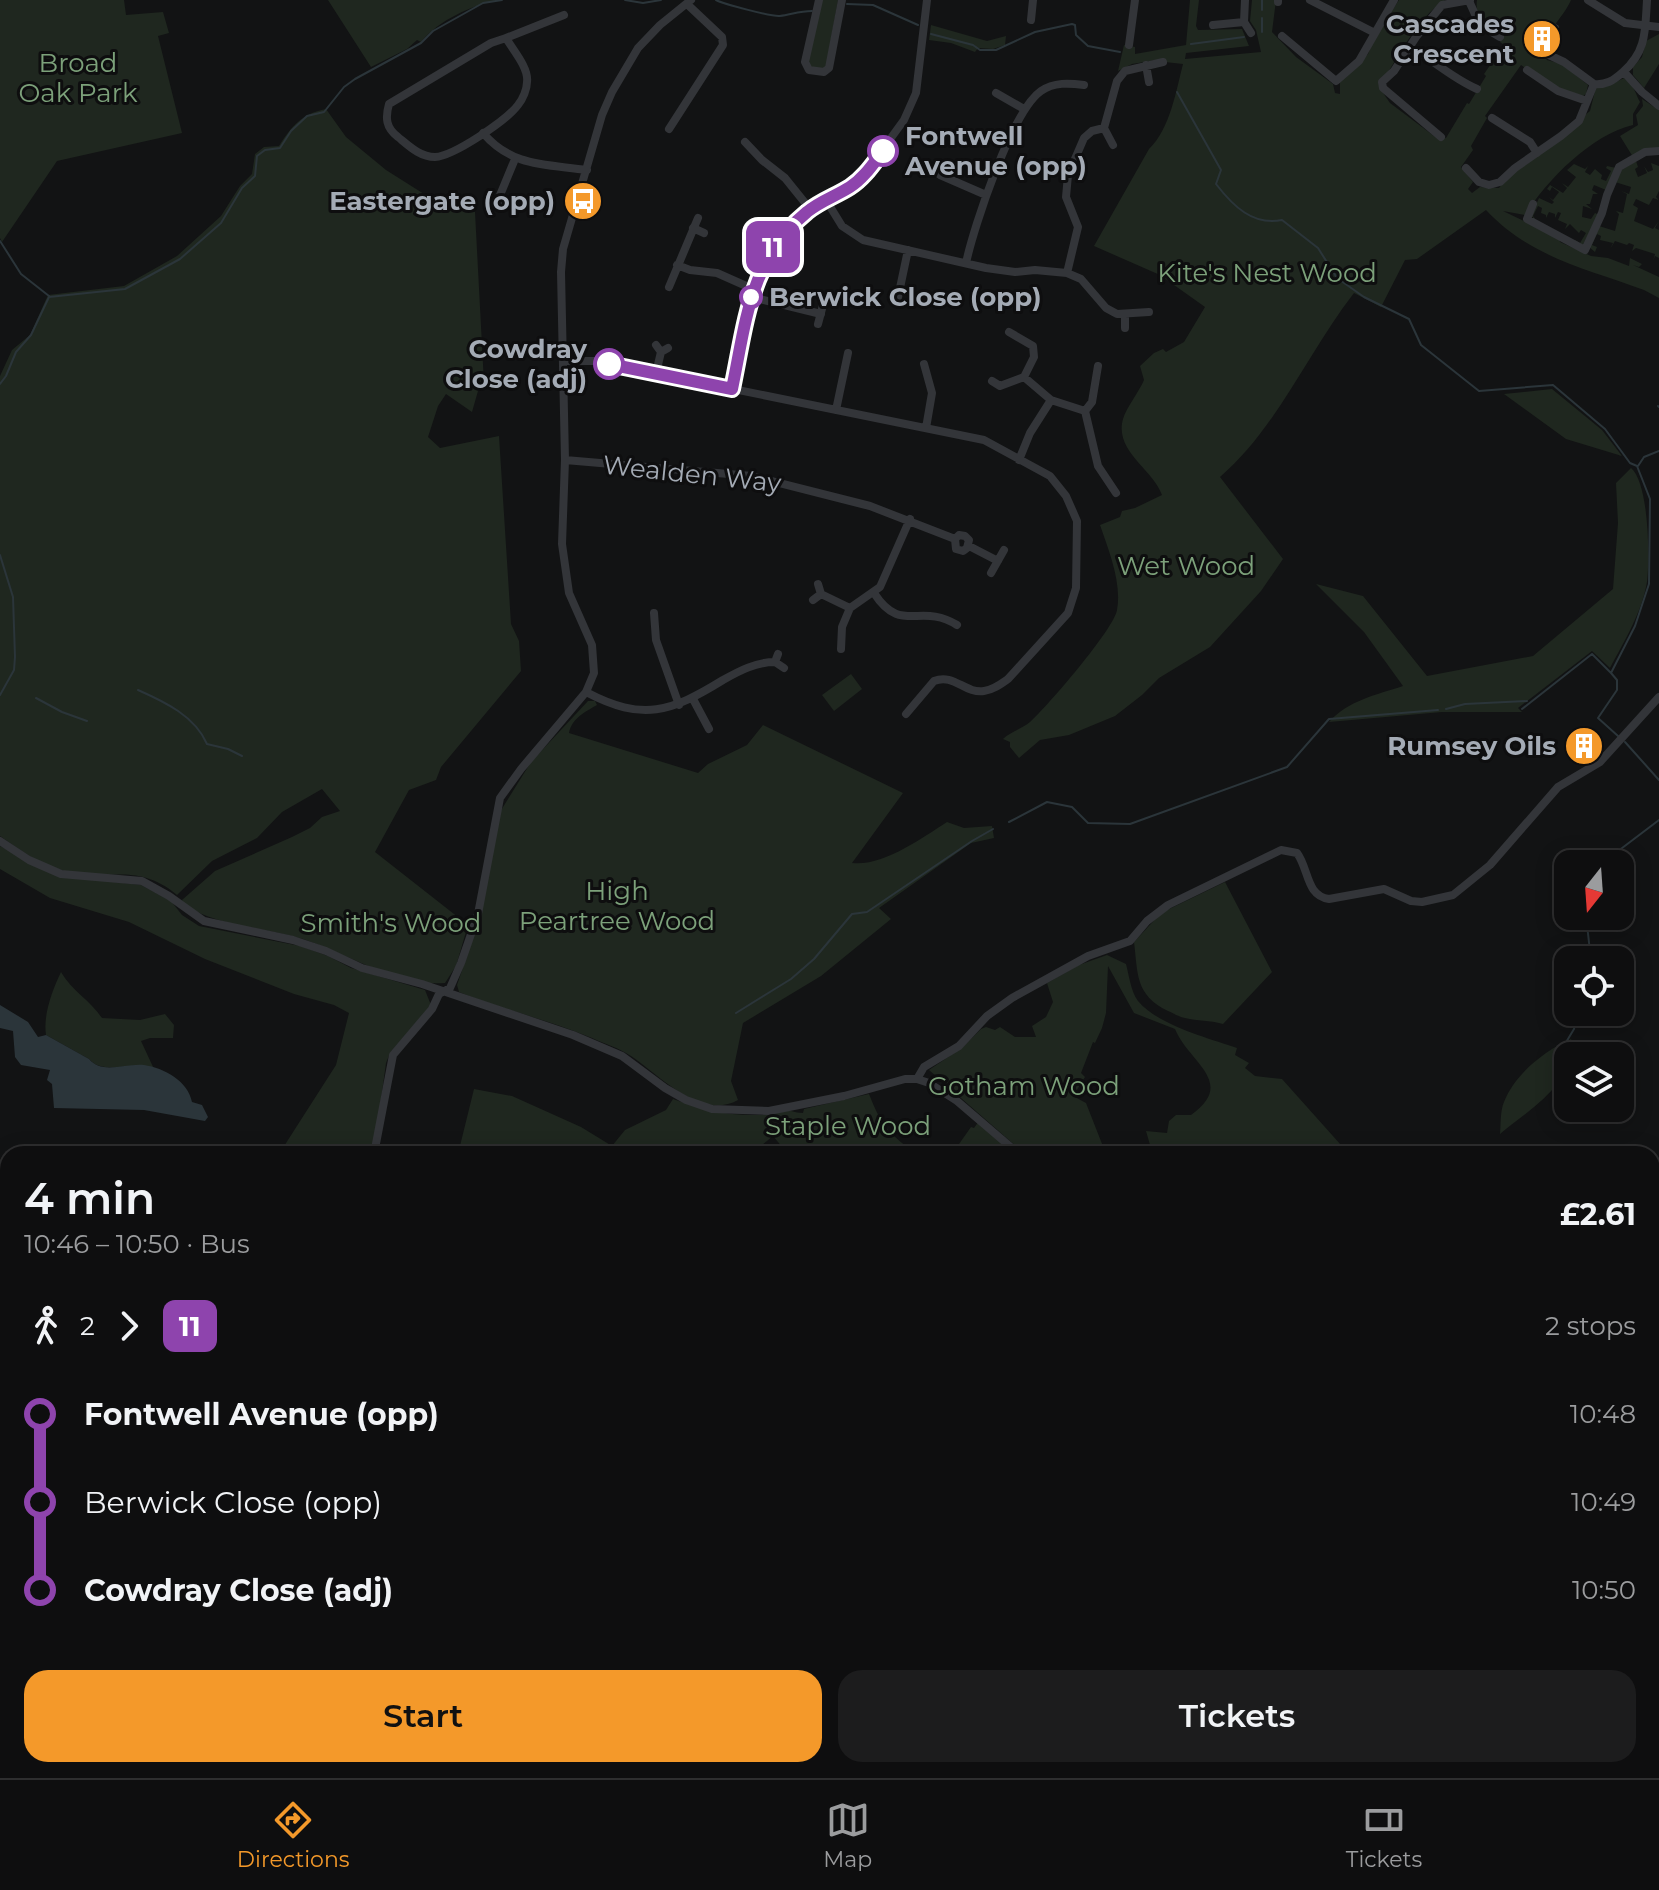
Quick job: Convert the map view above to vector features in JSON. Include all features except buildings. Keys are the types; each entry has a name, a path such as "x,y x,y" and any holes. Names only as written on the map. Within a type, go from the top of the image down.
{"street":[{"path":"819,0 805,62 809,70 815,73 829,68 842,0"},
{"path":"732,389 752,293 774,245 810,209 852,186 864,175 904,120 916,93 927,0"},
{"path":"1031,20 1033,0"},
{"path":"1129,45 1135,0"},
{"path":"1245,0 1244,22 1251,33"},
{"path":"1310,0 1324,3 1373,32"},
{"path":"1336,81 1359,61 1394,0"},
{"path":"1441,137 1383,88 1382,82 1394,71 1442,5 1470,0 1480,25 1500,37"},
{"path":"1588,0 1619,20 1645,27 1659,27"},
{"path":"1536,49 1594,84 1610,82 1624,72 1641,51 1647,0"},
{"path":"376,1146 393,1055 432,1009 439,994 450,988 478,914 500,798 586,692 594,673 594,653 566,579 562,544 565,460 561,264 566,236 602,115 638,48 689,2 722,37 723,45 669,129"},
{"path":"506,38 527,74 527,86 519,104 483,133 448,154 431,157 414,151 392,133 386,114 389,104 397,98 491,43 506,38 560,20"},
{"path":"1213,25 1244,22"},
{"path":"1547,53 1555,28"},
{"path":"1282,36 1336,81 1338,92"},
{"path":"1411,47 1437,62 1451,76 1477,89"},
{"path":"1113,145 1104,128 1120,77 1131,67 1163,62"},
{"path":"1146,65 1149,82"},
{"path":"1527,70 1549,86 1587,101"},
{"path":"1624,72 1658,103"},
{"path":"1466,84 1470,74"},
{"path":"966,263 986,195 1024,109 1046,88 1070,83 1084,85"},
{"path":"1466,168 1479,182 1489,185 1500,182 1579,121 1594,84"},
{"path":"1542,94 1549,86"},
{"path":"996,93 1024,109"},
{"path":"1492,118 1530,142 1537,153"},
{"path":"1067,273 1078,227 1073,208 1066,197 1068,175 1084,138 1092,131 1104,128"},
{"path":"483,133 498,149 515,159 587,170"},
{"path":"745,142 785,178 810,209"},
{"path":"1517,216 1589,252 1619,167 1645,152 1659,151"},
{"path":"497,202 515,159"},
{"path":"940,175 986,195"},
{"path":"1471,191 1479,182"},
{"path":"826,200 842,226 863,240 1015,272 1067,273 1081,279 1106,308 1125,316 1149,312"},
{"path":"1527,219 1533,204"},
{"path":"669,287 698,218"},
{"path":"693,228 704,233"},
{"path":"901,297 908,250"},
{"path":"677,265 717,273 752,293 821,314"},
{"path":"1125,316 1125,328"},
{"path":"1009,332 1033,346"},
{"path":"1033,346 1042,341"},
{"path":"1024,377 1034,357 1033,346"},
{"path":"656,373 662,348"},
{"path":"836,410 850,360"},
{"path":"564,361 594,361 984,440 1050,476 1066,496 1077,528 1073,600 1061,622 1008,679 986,692 940,678 912,704 906,714"},
{"path":"1098,366 1092,402 1085,411 1101,483 1116,493"},
{"path":"923,371 932,393 926,428"},
{"path":"995,396 996,383 1024,377"},
{"path":"1024,377 1051,400 1085,411"},
{"path":"1095,385 1105,387"},
{"path":"1019,460 1030,433 1051,400"},
{"name":"Wealden Way","path":"565,460 752,476 831,494 910,519 955,539 959,535 965,536 969,546 998,561"},
{"path":"841,649 842,627 850,608 874,593 885,579 891,557 910,519"},
{"path":"991,573 1004,550"},
{"path":"813,600 820,589 850,608"},
{"path":"874,593 892,614 926,615 952,622 953,609"},
{"path":"654,613 656,640 679,705"},
{"path":"841,638 853,639"},
{"path":"1019,650 1028,658"},
{"path":"586,692 630,710 660,710 693,699 744,668 776,658 784,668"},
{"path":"905,695 912,704"},
{"path":"917,1079 924,1067 959,1046 987,1016 1012,998 1088,956 1130,941 1147,921 1168,905 1281,850 1297,853 1313,891 1321,898 1384,889 1411,901 1422,902 1453,895 1490,865 1550,794 1600,762 1659,697"},
{"path":"693,699 709,729"},
{"path":"0,841 29,860 61,874 142,881 204,921 293,940 362,968 573,1035 622,1056 665,1088 712,1109 769,1111 844,1096 905,1079 917,1079 957,1101 1010,1146"}],"green space":[{"name":"Broad Oak Park","path":"0,0 124,0 126,15 163,12 169,33 158,36 182,133 57,161 2,242 0,238"},
{"path":"328,0 499,0 457,15 437,27 421,42 417,40 407,49 371,67"},
{"path":"821,0 838,0 826,67 822,71 811,68 808,62"},
{"path":"1190,0 1199,0 1198,30 1242,29 1249,46 1186,53 1185,59 1261,52 1256,30 1250,21 1252,0 1276,0 1272,32 1296,57 1333,84 1335,93 1340,94 1340,81 1368,54 1375,36 1399,0 1445,0 1416,28 1379,87 1390,103 1438,139 1446,138 1504,45 1500,42 1502,36 1480,17 1477,0 1571,0 1553,29 1549,42 1542,36 1539,40 1545,46 1535,44 1533,51 1541,53 1547,60 1562,64 1588,85 1586,94 1583,96 1552,86 1521,65 1485,116 1487,118 1471,146 1473,150 1461,167 1473,182 1468,189 1472,193 1480,187 1499,188 1590,111 1596,87 1624,78 1640,102 1633,114 1633,125 1617,130 1586,149 1545,188 1525,215 1503,211 1591,256 1629,266 1630,258 1642,264 1639,267 1633,265 1659,277 1659,298 1540,251 1521,240 1486,210 1417,259 1405,260 1381,307 1354,293 1259,436 1220,477 1283,559 1261,591 1210,647 1159,678 1115,716 1069,735 1040,740 1019,758 1010,747 1010,742 1003,739 1030,722 1050,701 1093,650 1117,610 1116,578 1100,525 1120,517 1122,511 1162,495 1129,450 1122,430 1123,419 1144,380 1140,366 1154,353 1163,349 1166,352 1184,342 1205,307 1160,275 1094,246 1162,131 1183,64 1165,62 1163,59 1132,64 1118,71 1124,45 1135,47 1135,54 1186,45"},
{"path":"931,25 987,41 1006,36 1005,45 993,49 978,48 975,52 951,43 929,40"},
{"path":"1659,34 1659,64 1644,88 1633,75 1633,67 1642,57 1646,41"},
{"path":"1642,99 1659,110 1659,148 1633,157 1620,136 1638,125 1636,115 1643,106"},
{"name":"Smith's Wood","path":"326,109 346,137 386,170 424,194 475,212 484,383 478,391 472,412 446,394 438,406 428,437 440,448 499,436 511,624 519,641 521,671 441,767 436,780 409,790 375,852 468,925 456,966 445,983 427,983 391,975 303,939 226,922 183,904 182,900 215,871 292,837 310,828 322,817 340,811 322,789 282,812 257,838 212,861 177,895 147,878 77,874 53,867 29,856 0,836 0,376 12,350 30,335 48,295 124,286 177,256 221,216 240,186 252,174 255,154 264,147 279,146 298,122"},
{"path":"1636,161 1638,177 1647,173 1644,166 1648,172 1653,170 1651,163 1659,166 1659,191 1656,197 1659,200 1653,198 1649,205 1636,199 1633,205 1638,208 1634,221 1653,229 1659,221 1655,228 1659,230 1659,258 1655,256 1653,261 1655,254 1636,248 1632,251 1634,245 1629,243 1615,241 1610,249 1613,243 1600,240 1601,236 1597,234 1592,245 1597,247 1595,252 1589,247 1599,226 1615,231 1619,214 1616,211 1623,213 1627,194 1621,191 1629,194 1631,187 1615,182 1620,171"},
{"path":"1574,164 1585,169 1588,166 1585,172 1590,175 1595,169 1606,181 1611,171 1607,166 1616,168 1606,190 1594,185 1592,190 1598,194 1593,194 1590,204 1586,204 1592,209 1583,206 1582,217 1591,219 1595,213 1599,215 1583,245 1574,242 1580,243 1586,233 1581,230 1579,233 1570,224 1565,229 1567,224 1558,220 1561,213 1558,212 1555,218 1555,214 1549,212 1546,218 1538,206 1533,216 1536,220 1531,216 1539,198 1552,204 1554,202 1549,197 1553,200 1559,192 1552,187 1550,191 1547,189 1550,185 1563,193 1567,188 1562,183 1568,187 1576,177 1567,170"},
{"path":"1552,389 1602,430 1622,456 1566,439 1504,394"},
{"path":"1631,468 1637,476 1645,504 1647,582 1637,616 1610,668 1592,651 1518,708 1522,712 1442,712 1329,722 1354,703 1403,686 1364,632 1316,584 1363,596 1427,676 1533,656 1613,589 1618,523 1616,483"},
{"path":"851,674 862,689 834,711 822,695"},
{"name":"High Peartree Wood","path":"588,701 595,701 597,705 576,719 569,733 698,773 708,764 747,745 763,725 903,793 852,863 876,861 889,856 947,822 964,828 992,826 994,838 971,843 879,908 891,919 821,976 743,1023 731,1081 738,1100 724,1105 710,1105 695,1100 622,1051 459,992 457,985 471,944 500,812 531,762"},
{"path":"0,846 60,876 141,885 171,901 182,915 199,926 300,946 351,968 425,990 431,1005 390,1053 386,1063 373,1146 284,1146 336,1065 349,1013 205,959 129,922 50,898 0,869"},
{"path":"1225,882 1272,972 1223,1024 1181,1017 1149,998 1140,982 1134,942 1161,913"},
{"name":"Gotham Wood","path":"1107,955 1126,964 1134,993 1147,1010 1184,1030 1237,1048 1235,1055 1249,1063 1245,1068 1255,1076 1282,1079 1342,1146 1150,1146 1146,1131 1167,1133 1169,1121 1176,1115 1191,1115 1204,1103 1210,1092 1210,1082 1175,1029 1134,1013 1108,966 1106,1013 1102,1028 1081,1073 1085,1077 1073,1096 1086,1103 1103,1146 1016,1146 929,1070 986,1027 995,1030 1000,1027 1015,1037 1036,1037 1032,1026 1046,1017 1053,1002 1047,983 1079,965"},
{"path":"61,972 102,1018 140,1020 165,1014 174,1025 173,1038 141,1041 154,1069 146,1066 103,1067 46,1035 47,1011"},
{"path":"1554,1048 1554,1087 1500,1134 1503,1106 1515,1082"},
{"name":"Staple Wood","path":"474,1089 512,1096 581,1127 612,1146 460,1146"},
{"name":"Staple Wood","path":"869,1094 888,1129 907,1146 781,1146 773,1136 761,1146 612,1146 625,1130 666,1110 673,1099 715,1112 760,1115 787,1111 803,1113 804,1109"},
{"path":"979,1121 1005,1146 958,1146 971,1127 974,1128"}],"shaded area":[{"path":"0,1005 28,1022 38,1037 46,1035 94,1064 115,1067 144,1065 167,1072 186,1088 192,1102 202,1105 208,1117 205,1121 144,1110 54,1108 52,1084 47,1080 50,1070 21,1065 15,1057 13,1031 0,1028"}],"waterway":[{"path":"0,384 16,352 31,335 49,297 125,289 180,259 221,223 242,188 255,176 257,156 265,150 280,148 291,131 307,116 324,112 344,87 355,79 421,43 433,31 483,3 502,0"},
{"path":"625,0 643,3 661,0"},
{"path":"716,0 775,16 812,11"},
{"path":"1262,0 1262,10"},
{"path":"847,4 873,5 918,25"},
{"path":"1262,18 1262,32"},
{"path":"931,34 973,45 980,50 996,50 1035,32 1072,24 1075,25 1076,35 1088,46 1120,52"},
{"path":"1191,44 1244,37"},
{"path":"1177,92 1221,170 1216,184 1237,207 1262,220 1282,220 1318,248 1337,278 1364,297 1409,319 1421,345 1479,391 1553,385 1605,429 1630,463 1637,466 1650,499 1649,584 1635,626 1611,673 1617,680 1617,690 1598,718 1618,736"},
{"path":"0,241 21,274 49,296"},
{"path":"1638,466 1644,457 1659,451"},
{"path":"0,555 13,597 15,657 14,670 0,695"},
{"path":"1522,709 1592,654 1611,673"},
{"path":"138,690 187,718 207,744 242,756"},
{"path":"36,698 87,721"},
{"path":"1446,709 1465,704 1527,701"},
{"path":"1009,822 1047,802 1072,807 1088,823 1130,824 1287,767 1329,719 1438,710"},
{"path":"1625,742 1659,780"},
{"path":"1619,850 1659,820"},
{"path":"736,1013 791,979 814,959 852,914 867,912 993,829"},
{"path":"1588,930 1589,946"},
{"path":"1566,1042 1575,1026"}],"bus line":[{"name":"11","path":"609,364 732,389 753,289 774,245 810,209 852,186 883,151"}],"place":[{"name":"Cascades Crescent","path":"1542,39"},
{"name":"Fontwell Avenue (opp)","path":"883,151"},
{"name":"Eastergate (opp)","path":"583,201"},
{"name":"Berwick Close (opp)","path":"751,297"},
{"name":"Cowdray Close (adj)","path":"609,364"},
{"name":"Rumsey Oils","path":"1584,746"}],"park label":[{"name":"Kite's Nest Wood","path":"1267,273"},
{"name":"Wet Wood","path":"1186,566"}]}
